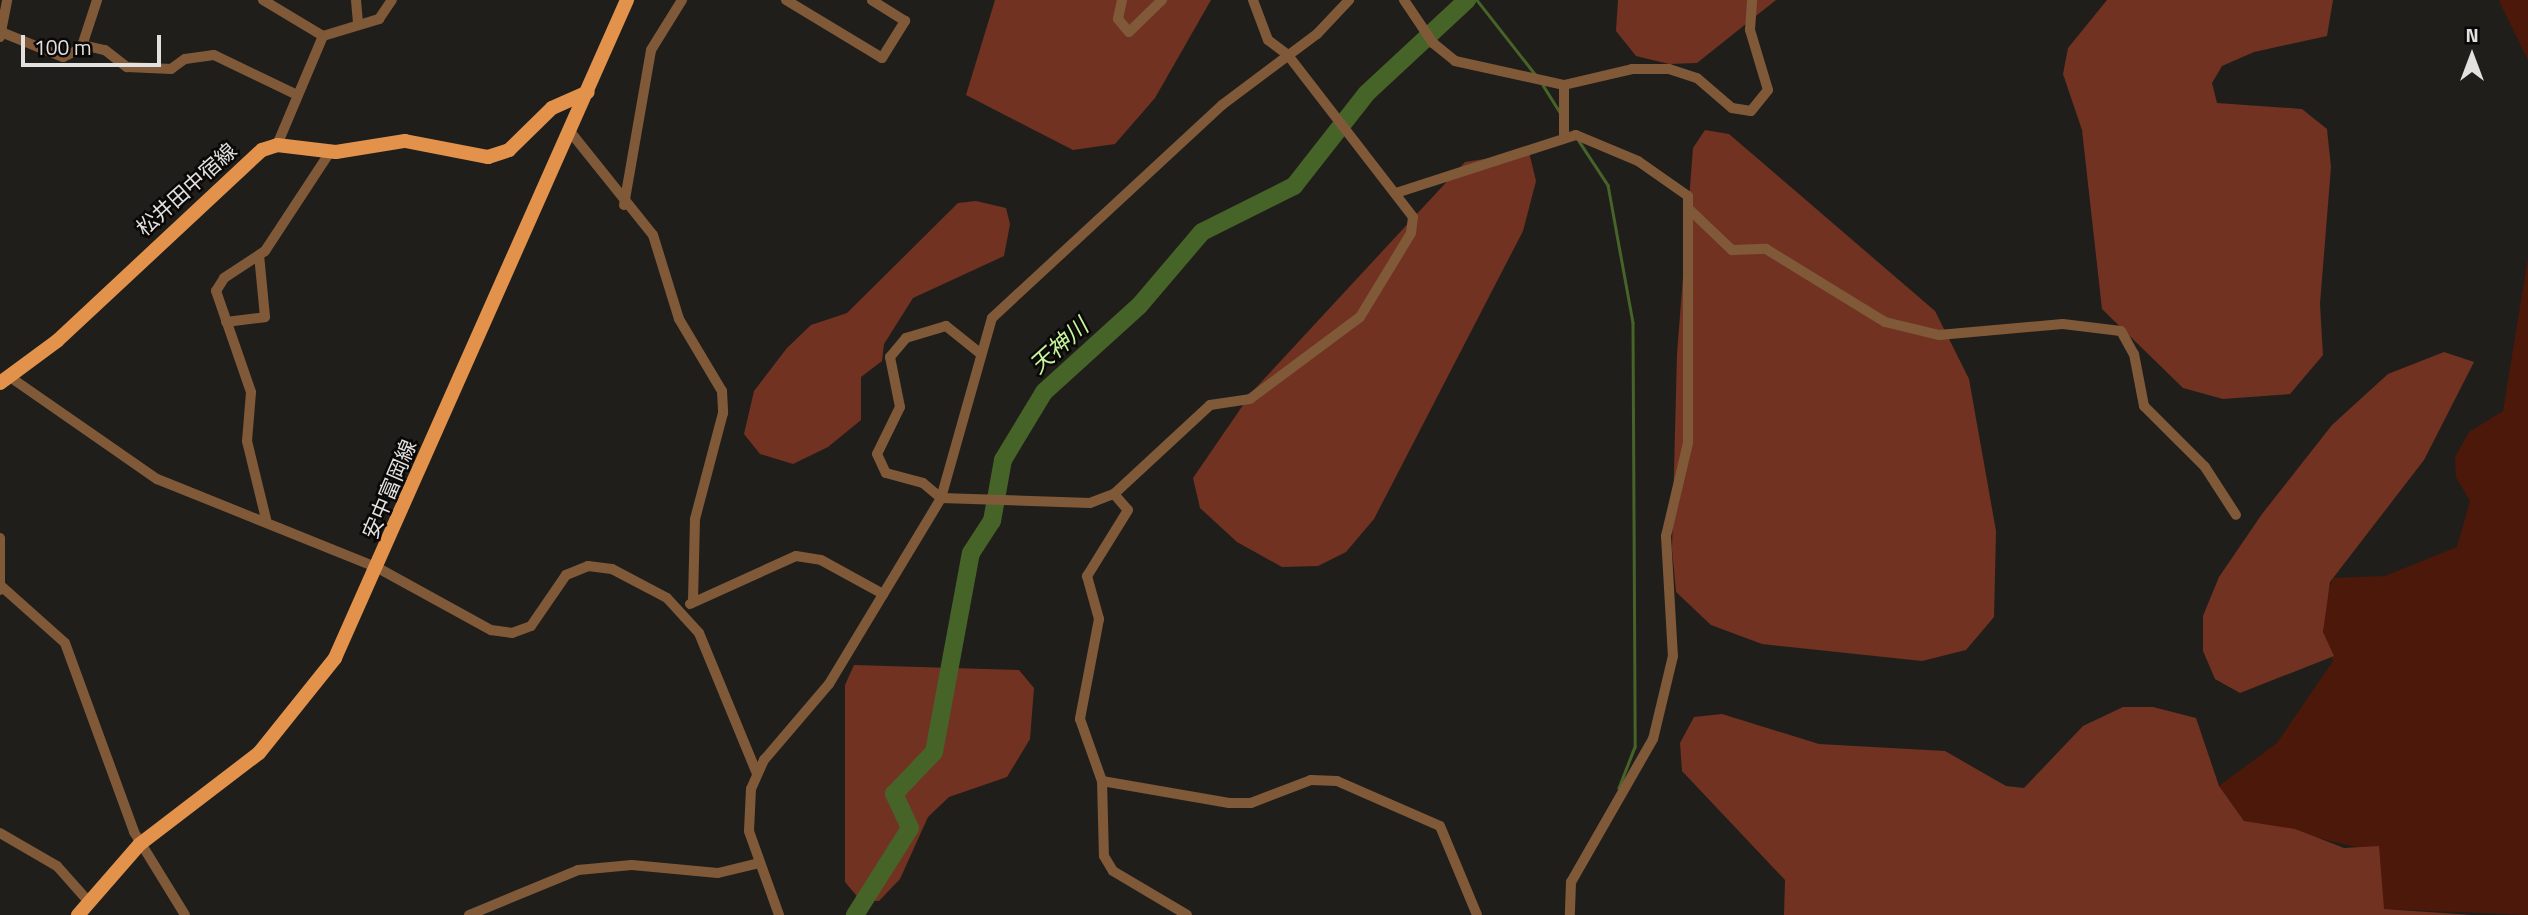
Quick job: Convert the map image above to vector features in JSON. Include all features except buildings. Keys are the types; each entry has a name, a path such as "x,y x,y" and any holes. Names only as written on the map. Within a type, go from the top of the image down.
{"main road":[{"name":"安中富岡線","path":"78,915 140,844 229,780 304,704 353,624 572,134 627,0"},
{"path":"277,145 330,152 405,141 462,156 497,156 552,108 588,92"},
{"name":"松井田中宿線","path":"5,380 57,341 252,158 277,145"}],"street":[{"path":"7,0 1,29 63,57 81,49 105,50 127,67 171,69 186,59 214,55 295,94"},
{"path":"81,49 97,0"},
{"path":"263,0 323,36"},
{"path":"355,0 358,24"},
{"path":"277,145 295,94 323,36 379,19 392,0"},
{"path":"624,205 651,50 682,0"},
{"path":"786,0 882,58 905,21 872,0"},
{"path":"1122,0 1118,19 1129,32 1162,0"},
{"path":"981,354 946,326 906,338 890,356 900,407 877,454 886,473 923,483 942,498 1090,503 1114,494 1210,405 1250,400 1360,317 1411,233 1413,217 1288,55 1268,40 1253,0"},
{"path":"779,915 759,863 747,817 757,774 829,684 942,498 992,318 1018,289 1349,0"},
{"path":"1404,0 1433,43 1455,61 1564,85 1632,69 1669,69 1696,78 1732,108 1757,109 1768,94 1768,77 1750,30 1752,0"},
{"path":"1563,135 1564,85"},
{"path":"572,134 624,205 653,235 679,319 722,391 723,413 695,519 693,601"},
{"path":"1396,193 1563,135 1588,138 1677,183 1702,228 1732,250 1766,249 1885,322 1939,335 2063,324 2121,331 2134,354 2144,406 2205,467 2236,515"},
{"path":"266,519 247,440 251,392 216,291 259,255 315,184 330,152"},
{"path":"1570,915 1571,882 1636,773 1665,703 1674,621 1666,536 1688,443 1690,209"},
{"path":"226,322 265,317 259,255"},
{"path":"5,380 157,479 266,519 378,568 503,633 531,626 566,575 588,565 612,569 683,610 699,633 757,774"},
{"path":"1114,494 1128,510 1087,576 1099,619 1079,699 1102,780 1101,841 1113,871 1186,915"},
{"path":"0,538 0,587 65,643 140,844 185,915"},
{"path":"683,610 693,601 796,556 821,560 883,594"},
{"path":"1102,780 1229,803 1251,803 1311,780 1337,782 1440,826 1477,915"},
{"path":"0,833 57,866 89,902"},
{"path":"469,915 578,870 632,865 718,873 759,863"}],"shaded area":[{"path":"995,0 1211,0 1155,98 1115,144 1073,150 966,95"},
{"path":"1618,0 1776,0 1697,63 1669,64 1636,56 1616,31"},
{"path":"2107,0 2333,0 2327,36 2254,52 2222,66 2212,83 2217,103 2302,109 2327,129 2331,167 2320,304 2323,355 2290,394 2223,399 2183,388 2102,309 2082,130 2063,74 2068,48"},
{"path":"2499,0 2528,0 2528,60 2501,5"},
{"path":"1705,130 1729,134 1935,311 1969,379 1996,531 1994,617 1966,650 1922,661 1762,644 1711,625 1676,592 1672,549 1677,354 1693,148"},
{"path":"1529,152 1536,181 1523,231 1374,519 1346,552 1318,566 1282,567 1237,542 1200,508 1193,478 1252,392 1465,162"},
{"path":"976,201 1006,208 1010,224 1004,256 913,298 884,344 882,361 861,377 861,420 828,447 793,464 760,454 744,434 754,391 787,348 811,325 847,313 958,203"},
{"path":"2528,258 2528,915 2384,909 2369,850 2244,821 2219,786 2277,743 2333,661 2324,642 2323,607 2333,578 2385,576 2457,547 2470,501 2456,477 2455,457 2469,432 2503,411"},
{"path":"2444,352 2474,362 2424,460 2330,582 2323,632 2334,656 2240,693 2215,679 2203,651 2203,616 2219,577 2262,514 2332,425 2388,374"},
{"path":"854,665 1019,670 1034,688 1030,739 1007,777 949,797 928,817 900,879 879,901 861,901 845,882 845,685"},
{"path":"2123,707 2153,707 2196,718 2219,786 2244,821 2295,829 2344,848 2379,846 2384,909 2472,915 1784,915 1785,880 1682,771 1680,743 1694,717 1722,714 1819,744 1945,751 2006,786 2024,788 2083,726"}],"waterway":[{"name":"天神川","path":"855,915 910,828 894,794 934,752 971,553 992,521 1003,460 1044,392 1139,306 1202,232 1294,186 1367,93 1467,0"},
{"path":"1477,0 1535,74"},
{"path":"1543,85 1560,112"},
{"path":"1579,141 1608,185 1633,323 1635,747 1619,788"}]}
